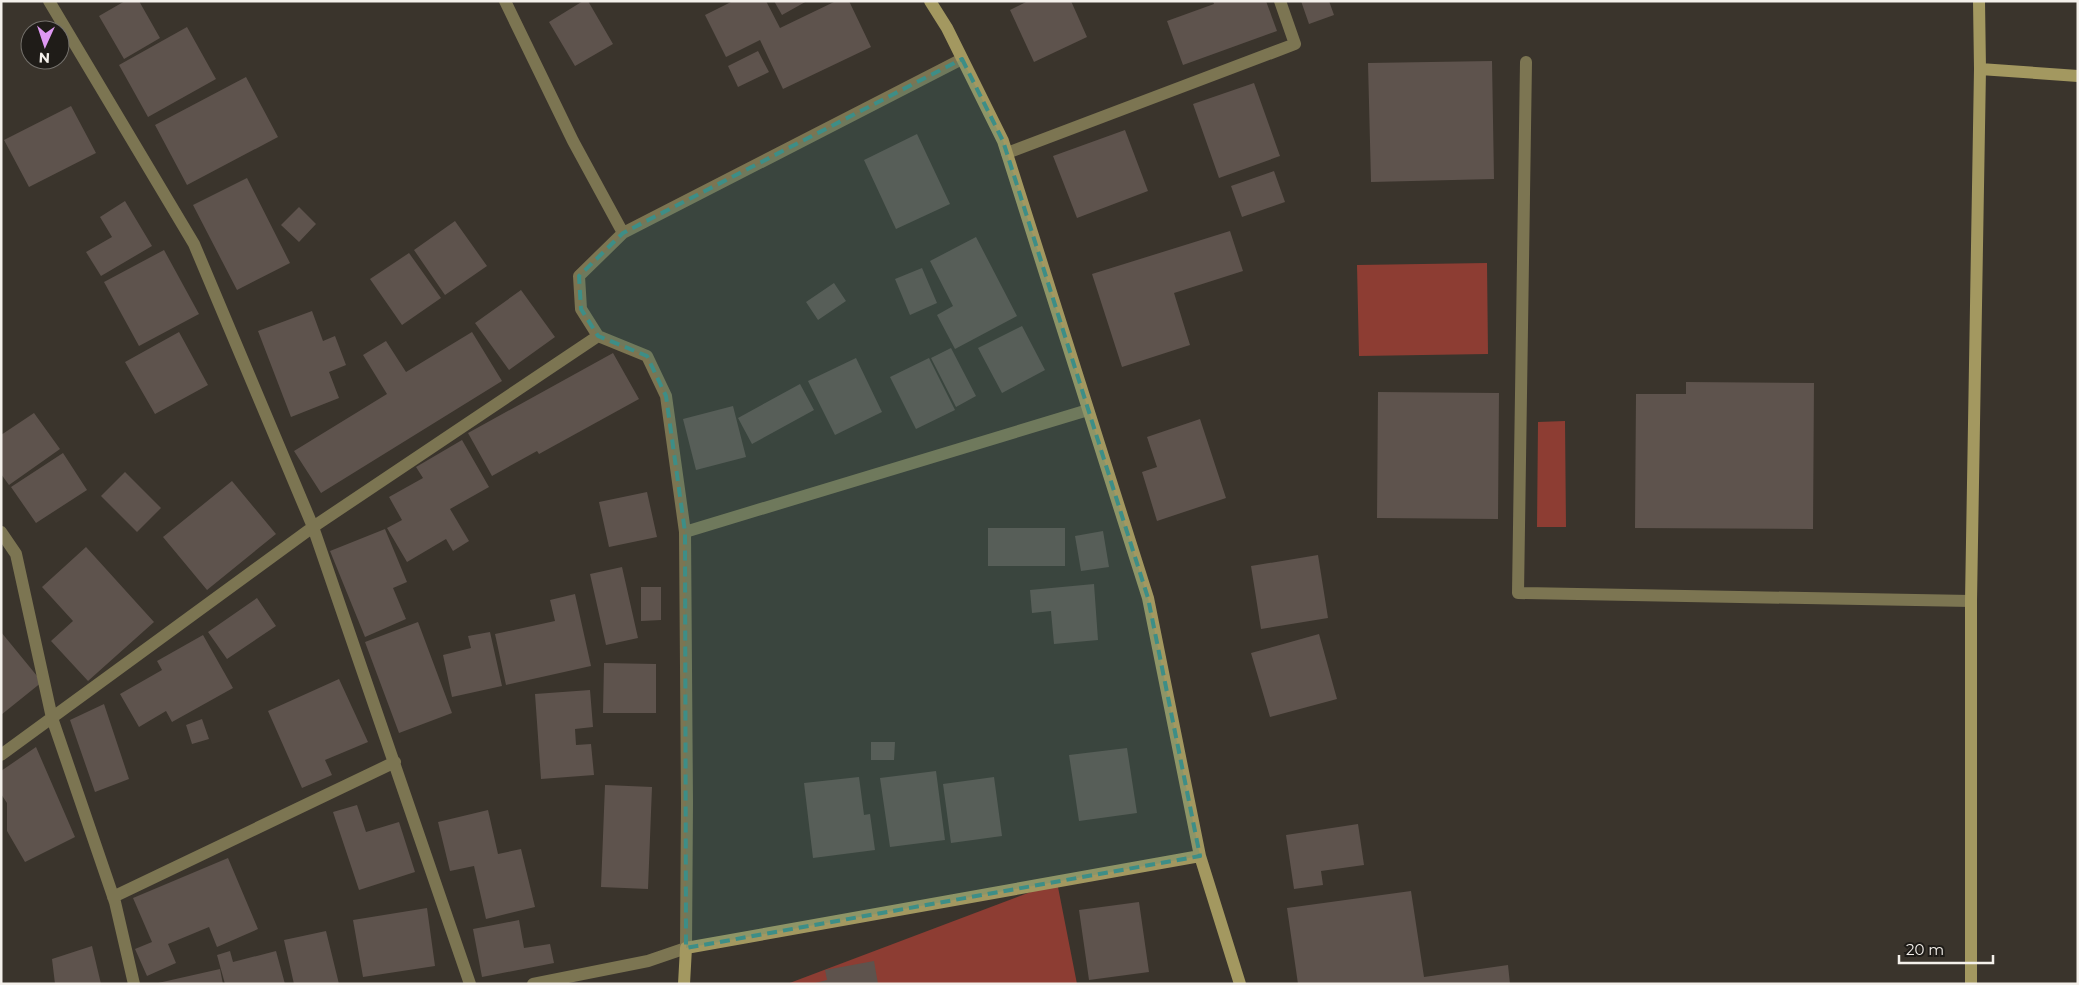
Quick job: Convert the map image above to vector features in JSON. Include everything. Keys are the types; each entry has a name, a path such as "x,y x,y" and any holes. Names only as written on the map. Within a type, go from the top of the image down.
{"street":[{"path":"48,1 194,244 313,528 470,984"},
{"path":"506,1 573,141 623,233"},
{"path":"930,1 962,59 1003,141 1148,598 1200,856 1240,984"},
{"path":"1007,153 1295,44 1280,1"},
{"path":"1971,984 1972,601 1980,1"},
{"path":"684,984 687,803 685,532 666,396 647,356 598,336 581,309 579,276 623,233 962,59"},
{"path":"1526,62 1518,593 1972,601"},
{"path":"1980,69 2078,76"},
{"path":"1,755 313,528 598,336"},
{"path":"685,532 1088,410"},
{"path":"1,532 16,554 52,718 113,897 134,984"},
{"path":"113,897 395,762"},
{"path":"532,984 648,962 686,948 1200,856"}],"highlighted area":[{"path":"962,59 1003,141 1148,598 1200,856 686,948 685,532 666,396 647,356 598,336 581,309 579,276 623,233"}],"shaded area":[{"path":"1487,263 1488,354 1359,356 1357,265"},
{"path":"1565,421 1566,527 1537,527 1538,422"},
{"path":"1057,882 1077,984 787,984"}],"building":[{"path":"125,1 139,1 160,38 124,59 99,16"},
{"path":"583,1 588,1 613,44 575,66 549,22"},
{"path":"733,1 766,1 780,28 836,1 849,1 871,47 783,89 760,40 726,57 705,15"},
{"path":"774,1 807,1 782,15"},
{"path":"1028,1 1071,1 1087,37 1034,62 1010,10"},
{"path":"1213,1 1266,1 1277,31 1183,65 1167,21 1214,4"},
{"path":"1301,1 1329,1 1334,15 1309,24"},
{"path":"187,27 216,79 148,117 119,65"},
{"path":"758,51 769,72 738,87 728,66"},
{"path":"1492,61 1494,179 1371,182 1368,63"},
{"path":"246,77 278,137 187,185 155,125"},
{"path":"1254,83 1280,156 1219,178 1193,104"},
{"path":"71,106 96,153 29,187 4,140"},
{"path":"1125,130 1148,191 1077,218 1053,156"},
{"path":"917,134 950,204 896,229 864,160"},
{"path":"1274,171 1285,202 1242,217 1231,186"},
{"path":"247,178 290,263 237,290 193,205"},
{"path":"125,201 152,246 101,276 86,252 112,237 100,217"},
{"path":"299,207 316,224 299,242 281,225"},
{"path":"455,221 487,266 445,295 414,250"},
{"path":"1230,231 1243,271 1174,293 1190,345 1122,367 1092,274"},
{"path":"976,237 1017,316 955,349 937,315 953,306 930,261"},
{"path":"164,250 199,314 139,346 104,282"},
{"path":"409,253 441,298 402,325 370,279"},
{"path":"922,268 937,303 910,315 895,279"},
{"path":"834,283 846,301 818,320 806,302"},
{"path":"521,290 555,337 509,370 475,323"},
{"path":"312,311 323,341 335,336 346,365 329,372 339,398 291,417 258,331"},
{"path":"1022,326 1045,370 1002,393 978,348"},
{"path":"179,332 208,385 155,414 125,362"},
{"path":"472,332 502,381 321,493 294,451 387,394 363,355 386,341 406,372"},
{"path":"951,348 976,396 956,407 931,358"},
{"path":"613,353 639,399 539,454 537,451 492,476 468,433"},
{"path":"856,358 882,412 835,435 808,381"},
{"path":"929,358 955,410 916,429 890,377"},
{"path":"1686,382 1814,383 1813,529 1635,528 1636,394 1686,394"},
{"path":"800,384 814,410 752,444 738,418"},
{"path":"1378,392 1499,393 1498,519 1377,518"},
{"path":"733,406 746,457 696,470 683,419"},
{"path":"34,413 60,449 9,485 1,474 1,435"},
{"path":"1200,419 1226,498 1157,521 1142,472 1157,467 1147,437"},
{"path":"462,440 489,487 450,509 469,541 453,551 446,539 407,562 387,528 402,520 389,497 423,478 416,467"},
{"path":"63,453 87,490 36,523 11,487"},
{"path":"125,472 161,508 137,532 101,496"},
{"path":"232,481 276,534 207,590 163,537"},
{"path":"647,492 657,537 609,547 599,502"},
{"path":"988,528 1065,528 1065,566 988,566"},
{"path":"385,529 407,582 393,588 406,619 365,637 330,551"},
{"path":"1103,531 1109,567 1081,571 1075,536"},
{"path":"86,547 154,622 88,681 51,641 73,621 42,587"},
{"path":"1318,555 1328,618 1261,629 1251,566"},
{"path":"622,567 638,638 606,645 590,574"},
{"path":"1094,584 1098,640 1054,644 1051,611 1032,613 1030,590"},
{"path":"641,587 661,587 661,620 641,621"},
{"path":"575,594 591,666 506,685 495,634 555,621 550,600"},
{"path":"257,598 276,626 227,659 208,632"},
{"path":"418,622 452,713 399,733 365,642"},
{"path":"1,632 42,682 1,715"},
{"path":"490,632 502,686 452,697 443,655 471,648 468,636"},
{"path":"1319,634 1337,699 1270,717 1251,653"},
{"path":"203,635 233,688 172,722 166,711 139,727 120,694 162,670 157,661"},
{"path":"604,663 656,664 656,713 603,713"},
{"path":"339,679 368,742 325,760 332,775 302,788 268,711"},
{"path":"590,690 593,727 575,729 576,745 591,744 594,775 541,779 535,694"},
{"path":"104,704 129,779 95,792 70,720"},
{"path":"202,719 209,739 192,744 186,725"},
{"path":"871,742 895,742 894,760 871,760"},
{"path":"36,747 75,837 25,862 7,831 7,803 1,794 1,771"},
{"path":"1127,748 1137,813 1079,821 1069,755"},
{"path":"936,771 945,840 890,847 880,778"},
{"path":"859,777 864,815 870,814 875,850 813,858 804,783"},
{"path":"994,777 1002,836 951,843 943,784"},
{"path":"605,785 652,787 648,889 601,887"},
{"path":"357,805 366,832 399,822 415,872 359,890 333,812"},
{"path":"488,810 498,854 521,849 535,907 486,919 474,866 450,871 438,822"},
{"path":"1358,824 1364,865 1321,871 1323,885 1294,889 1286,835"},
{"path":"228,858 258,929 217,947 209,927 168,944 176,963 147,976 135,949 152,942 133,898"},
{"path":"1411,891 1424,977 1508,965 1510,984 1298,984 1287,908"},
{"path":"1139,902 1149,972 1089,980 1079,910"},
{"path":"427,908 435,966 363,977 353,920"},
{"path":"519,920 524,948 550,944 554,963 482,977 473,929"},
{"path":"326,931 339,984 294,984 284,940"},
{"path":"92,946 101,984 55,984 52,959"},
{"path":"230,951 233,962 276,951 285,984 225,984 217,955"},
{"path":"874,961 878,984 811,984 827,980 825,970"},
{"path":"220,969 223,984 158,984 158,983"}]}
